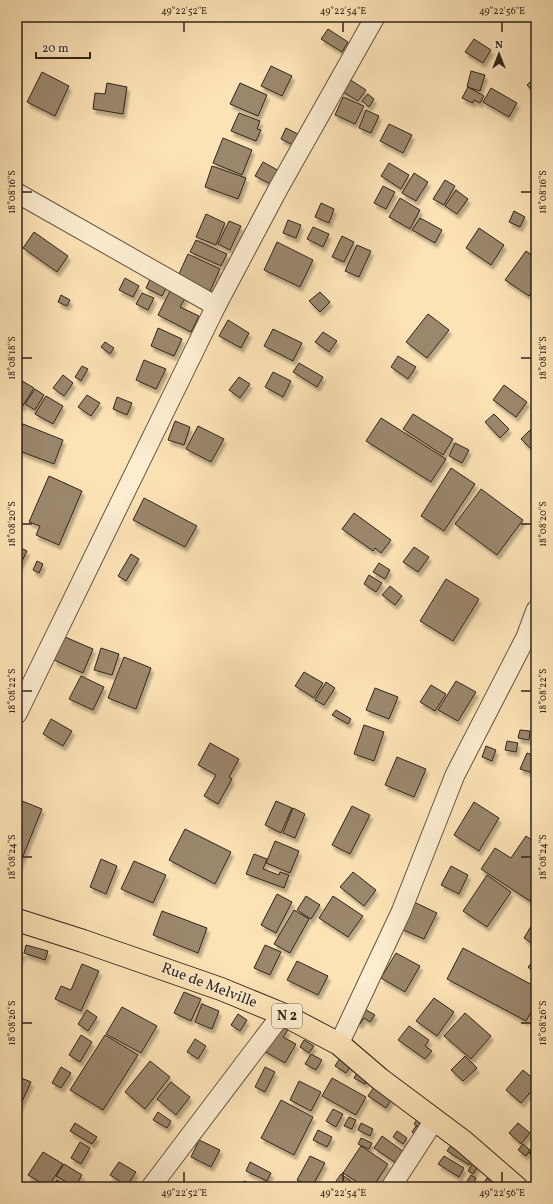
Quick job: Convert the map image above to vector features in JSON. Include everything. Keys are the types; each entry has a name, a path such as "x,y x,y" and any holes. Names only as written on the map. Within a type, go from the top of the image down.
{"main road":[{"name":"Rue de Melville","path":"17,920 221,988 282,1014 339,1044 380,1079 463,1141 516,1187"}],"street":[{"path":"17,714 216,306 278,189 375,17"},
{"path":"17,194 216,306"},
{"path":"339,1044 401,912 455,775 526,637 536,610"},
{"path":"151,1187 282,1014"},
{"path":"391,1187 434,1119"}],"building":[{"path":"328,29 348,42 342,52 321,39"},
{"path":"474,39 491,50 483,63 465,52"},
{"path":"271,66 292,76 282,96 261,86"},
{"path":"471,71 485,75 480,91 467,87"},
{"path":"42,72 69,86 55,116 27,102"},
{"path":"536,76 536,91 534,93 527,85"},
{"path":"346,77 366,90 358,101 338,89"},
{"path":"107,83 127,87 123,114 93,109 95,93 105,94"},
{"path":"240,83 267,95 258,116 230,104"},
{"path":"468,87 484,96 480,103 474,100 473,103 462,98"},
{"path":"491,88 517,103 509,117 483,102"},
{"path":"368,94 374,99 369,107 362,101"},
{"path":"343,97 364,106 355,124 335,115"},
{"path":"366,110 379,116 371,133 359,128"},
{"path":"239,113 260,121 257,129 261,130 256,141 231,131"},
{"path":"389,124 412,135 403,153 380,141"},
{"path":"286,128 300,135 295,146 281,139"},
{"path":"223,138 252,150 242,175 213,163"},
{"path":"263,162 281,172 274,186 255,176"},
{"path":"389,163 409,175 401,189 381,176"},
{"path":"212,166 246,178 238,199 205,187"},
{"path":"414,173 428,182 416,201 402,193"},
{"path":"445,180 455,186 444,205 433,199"},
{"path":"383,186 395,192 386,209 374,203"},
{"path":"456,190 468,199 457,214 445,206"},
{"path":"400,198 420,210 410,229 389,217"},
{"path":"321,203 334,209 329,223 315,217"},
{"path":"514,211 525,217 520,227 509,222"},
{"path":"206,214 225,223 216,245 196,237"},
{"path":"420,218 442,230 435,243 412,230"},
{"path":"288,220 301,225 296,238 283,233"},
{"path":"229,221 241,226 230,250 218,244"},
{"path":"313,227 329,234 323,247 307,239"},
{"path":"479,228 504,245 491,265 466,248"},
{"path":"34,232 68,256 57,272 23,248"},
{"path":"342,236 354,242 344,262 332,257"},
{"path":"196,240 227,254 221,266 190,252"},
{"path":"277,242 313,260 300,287 264,270"},
{"path":"357,245 371,251 359,277 345,271"},
{"path":"526,251 536,258 536,286 529,296 505,280"},
{"path":"188,254 220,269 210,291 178,276"},
{"path":"151,277 167,286 162,296 146,288"},
{"path":"125,278 139,286 133,297 119,290"},
{"path":"171,289 186,297 180,307 199,316 191,332 158,315"},
{"path":"320,292 330,302 320,312 309,301"},
{"path":"142,293 154,298 148,310 136,304"},
{"path":"61,295 70,300 67,306 58,302"},
{"path":"428,314 449,330 427,358 406,342"},
{"path":"228,320 249,333 241,348 219,336"},
{"path":"158,328 182,339 174,356 151,346"},
{"path":"273,329 302,343 293,361 264,346"},
{"path":"323,332 337,341 329,352 315,342"},
{"path":"105,342 114,348 110,354 101,347"},
{"path":"398,356 416,367 408,379 391,367"},
{"path":"144,360 166,369 156,389 136,380"},
{"path":"299,363 323,377 317,387 293,372"},
{"path":"82,366 88,369 81,381 75,377"},
{"path":"273,372 291,381 283,397 265,387"},
{"path":"63,375 73,383 64,396 53,388"},
{"path":"239,377 250,384 240,398 229,390"},
{"path":"17,378 34,388 22,407 17,404"},
{"path":"504,385 527,402 516,417 493,400"},
{"path":"35,389 44,395 35,410 25,404"},
{"path":"87,395 100,403 91,416 78,407"},
{"path":"46,396 63,406 53,424 35,414"},
{"path":"117,397 132,403 127,415 113,409"},
{"path":"413,414 453,439 443,455 403,429"},
{"path":"494,414 509,429 500,438 485,422"},
{"path":"381,418 446,459 431,482 366,441"},
{"path":"175,421 190,427 184,445 168,440"},
{"path":"23,424 63,440 54,464 17,450 17,439"},
{"path":"198,426 224,439 211,462 186,449"},
{"path":"530,430 536,436 536,447 532,450 521,439"},
{"path":"455,443 469,450 462,463 449,456"},
{"path":"451,468 475,484 444,531 421,516"},
{"path":"49,476 82,491 59,545 36,535 40,526 29,522"},
{"path":"481,489 523,520 497,555 455,524"},
{"path":"144,498 197,526 185,547 133,520"},
{"path":"354,513 391,540 381,553 375,548 373,551 342,529"},
{"path":"17,546 27,551 17,571"},
{"path":"414,547 429,557 418,572 403,562"},
{"path":"131,554 139,559 126,581 118,576"},
{"path":"37,561 43,564 39,573 33,570"},
{"path":"379,563 390,570 385,579 373,572"},
{"path":"369,575 382,583 376,592 364,584"},
{"path":"446,579 479,599 453,641 420,621"},
{"path":"390,586 402,596 395,605 382,595"},
{"path":"65,637 93,649 83,673 54,660"},
{"path":"101,648 119,654 112,675 94,670"},
{"path":"124,657 151,668 136,709 108,698"},
{"path":"304,672 323,683 314,698 295,686"},
{"path":"81,676 104,687 93,710 69,699"},
{"path":"456,681 476,692 458,721 438,710"},
{"path":"326,682 335,688 324,705 315,700"},
{"path":"431,685 446,694 435,711 420,702"},
{"path":"375,688 398,697 389,719 366,710"},
{"path":"336,710 351,719 348,724 332,715"},
{"path":"51,719 72,731 63,746 43,734"},
{"path":"364,725 384,732 374,761 354,754"},
{"path":"520,730 530,731 529,740 518,738"},
{"path":"507,741 518,743 516,752 505,750"},
{"path":"210,743 239,759 229,777 232,779 218,804 204,796 216,775 198,765"},
{"path":"486,746 496,750 492,761 482,757"},
{"path":"527,753 536,756 536,774 520,769"},
{"path":"397,757 426,769 414,797 385,785"},
{"path":"17,799 42,809 17,871"},
{"path":"276,801 292,808 281,833 265,825"},
{"path":"474,802 499,818 479,851 454,835"},
{"path":"352,806 370,815 350,854 332,845"},
{"path":"293,808 305,814 295,838 283,833"},
{"path":"185,829 231,852 215,884 169,860"},
{"path":"526,836 536,843 536,905 481,869 495,848 511,858"},
{"path":"275,841 299,851 290,873 266,863"},
{"path":"254,854 267,859 263,869 279,875 280,872 289,875 284,888 246,874"},
{"path":"101,859 117,866 106,894 90,887"},
{"path":"134,861 166,875 153,903 121,889"},
{"path":"451,866 468,875 459,894 441,885"},
{"path":"353,872 376,890 364,906 340,887"},
{"path":"487,875 511,892 487,927 463,911"},
{"path":"277,894 292,902 276,933 261,925"},
{"path":"306,896 320,905 311,919 297,910"},
{"path":"333,896 363,916 348,937 319,918"},
{"path":"414,902 437,913 424,939 401,929"},
{"path":"294,910 309,919 290,953 274,944"},
{"path":"162,911 207,928 198,953 153,935"},
{"path":"536,918 536,946 524,938"},
{"path":"26,945 48,951 45,960 24,953"},
{"path":"265,945 281,952 270,975 254,968"},
{"path":"463,948 536,987 536,1003 526,1021 447,979"},
{"path":"17,950 23,953 17,965"},
{"path":"396,953 420,966 405,992 381,978"},
{"path":"536,958 536,974 528,967"},
{"path":"297,961 328,976 318,995 287,980"},
{"path":"82,964 99,971 81,1011 55,999 61,986 71,990"},
{"path":"184,992 201,999 191,1021 174,1013"},
{"path":"434,998 454,1012 437,1036 416,1021"},
{"path":"202,1004 219,1011 212,1029 195,1022"},
{"path":"122,1007 157,1026 141,1053 106,1034"},
{"path":"361,1007 375,1015 370,1022 364,1018 360,1024 353,1020"},
{"path":"87,1010 97,1017 88,1031 78,1024"},
{"path":"465,1013 491,1036 471,1059 444,1036"},
{"path":"238,1014 247,1020 240,1031 231,1025"},
{"path":"277,1024 288,1030 283,1037 296,1044 285,1063 262,1050"},
{"path":"409,1026 429,1040 425,1046 432,1051 425,1059 398,1040"},
{"path":"81,1035 92,1042 80,1062 69,1055"},
{"path":"105,1035 138,1055 103,1110 70,1090"},
{"path":"195,1039 206,1046 198,1059 187,1052"},
{"path":"304,1040 314,1046 309,1053 300,1047"},
{"path":"311,1054 322,1060 316,1070 305,1064"},
{"path":"465,1056 477,1068 463,1081 451,1070"},
{"path":"340,1058 351,1065 346,1073 335,1066"},
{"path":"150,1061 170,1077 145,1109 125,1092"},
{"path":"61,1067 71,1073 61,1088 52,1083"},
{"path":"265,1067 275,1072 265,1092 255,1087"},
{"path":"523,1070 536,1081 536,1086 521,1103 506,1090"},
{"path":"358,1071 368,1078 365,1084 354,1078"},
{"path":"17,1076 31,1082 18,1110 17,1110"},
{"path":"332,1078 366,1097 356,1115 322,1096"},
{"path":"299,1081 321,1092 311,1111 290,1100"},
{"path":"171,1082 190,1097 176,1115 157,1099"},
{"path":"374,1087 392,1099 386,1108 368,1096"},
{"path":"281,1100 313,1117 294,1155 261,1138"},
{"path":"333,1109 343,1114 336,1127 326,1121"},
{"path":"158,1112 171,1121 167,1128 153,1120"},
{"path":"349,1117 356,1120 352,1129 344,1126"},
{"path":"418,1118 427,1124 423,1130 414,1124"},
{"path":"75,1123 97,1137 92,1144 70,1131"},
{"path":"361,1123 373,1129 370,1136 358,1130"},
{"path":"518,1123 530,1133 521,1144 509,1133"},
{"path":"416,1126 423,1131 419,1137 412,1132"},
{"path":"318,1130 332,1137 327,1147 313,1140"},
{"path":"397,1131 407,1138 403,1144 393,1137"},
{"path":"535,1132 536,1141 535,1142 530,1138"},
{"path":"382,1136 404,1152 396,1163 374,1148"},
{"path":"361,1138 372,1143 369,1149 358,1144"},
{"path":"199,1140 220,1150 211,1167 191,1157"},
{"path":"80,1142 90,1148 81,1164 71,1158"},
{"path":"523,1144 530,1150 526,1156 518,1150"},
{"path":"451,1145 472,1159 469,1165 447,1151"},
{"path":"361,1146 388,1164 373,1187 365,1187 343,1173"},
{"path":"534,1147 536,1150 535,1158 529,1153"},
{"path":"43,1152 63,1164 48,1187 28,1175"},
{"path":"310,1156 325,1163 312,1187 297,1180"},
{"path":"444,1156 464,1168 459,1177 438,1164"},
{"path":"119,1162 136,1172 127,1186 110,1175"},
{"path":"250,1162 271,1173 267,1181 246,1171"},
{"path":"473,1163 478,1166 473,1174 468,1171"},
{"path":"64,1164 82,1175 75,1187 56,1176"},
{"path":"341,1174 359,1187 332,1187"},
{"path":"471,1175 476,1178 473,1184 467,1181"},
{"path":"487,1178 492,1181 489,1186 484,1183"},
{"path":"57,1180 66,1185 65,1187 52,1187"},
{"path":"244,1181 260,1187 242,1187"}]}
